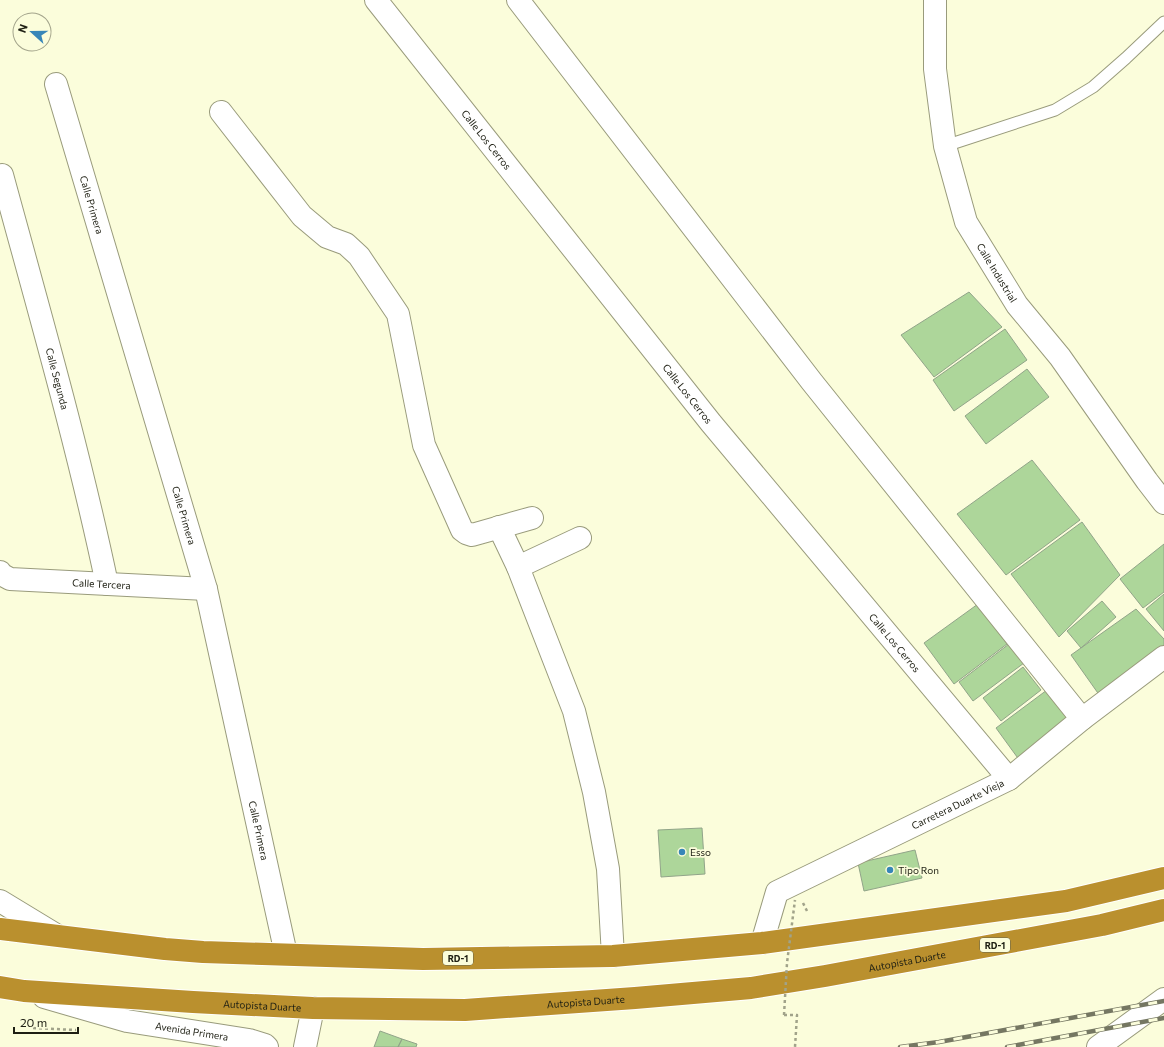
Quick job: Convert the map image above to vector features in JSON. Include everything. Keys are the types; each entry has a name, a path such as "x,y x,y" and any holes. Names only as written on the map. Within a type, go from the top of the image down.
{"highway":[{"name":"RD-1","path":"0,929 165,949 202,952 423,959 613,956 762,943 1066,901 1164,878"},
{"name":"Autopista Duarte","path":"0,987 24,991 313,1008 465,1010 751,988 1094,926 1164,910"}],"street":[{"name":"Calle Los Cerros","path":"376,0 711,424 1009,779"},
{"path":"518,0 812,382 1082,719"},
{"name":"Calle Industrial","path":"936,0 935,69 945,146 966,222 1017,305 1060,357 1164,503"},
{"name":"Calle Primera","path":"56,84 206,589 286,954"},
{"path":"222,112 302,216 327,237 346,244 359,256 398,314 424,445 462,530 472,535 532,518"},
{"name":"Calle Segunda","path":"2,175 58,381 93,519 107,584"},
{"path":"499,527 518,567 574,711 594,792 608,869 613,956"},
{"path":"518,567 580,538"},
{"name":"Calle Tercera","path":"0,572 10,580 206,589"},
{"name":"Carretera Duarte Vieja","path":"762,943 777,892 1009,779 1082,719 1164,657"},
{"path":"0,901 56,935"},
{"name":"Avenida Primera","path":"24,991 127,1021 249,1040 267,1047"},
{"path":"1098,1047 1164,999"},
{"path":"305,1047 313,1008"}],"lane":[{"path":"945,146 1055,110 1094,87 1164,22"}],"path":[{"path":"795,900 787,963 784,1015 797,1015 796,1047"}],"building":[{"path":"969,292 1002,327 934,377 901,335"},
{"path":"1005,329 1027,360 954,411 933,380"},
{"path":"1027,369 1049,397 986,444 965,416"},
{"path":"1032,460 1080,520 1006,575 957,514"},
{"path":"1082,522 1120,575 1059,637 1011,574"},
{"path":"1164,544 1164,592 1143,608 1120,579"},
{"path":"1164,594 1164,631 1146,609"},
{"path":"1102,601 1116,617 1081,648 1067,631"},
{"path":"978,604 1007,644 954,684 924,643"},
{"path":"1136,609 1164,639 1164,652 1100,696 1071,655"},
{"path":"1009,644 1024,663 973,701 959,682"},
{"path":"1023,667 1041,690 1001,721 983,698"},
{"path":"1051,687 1075,721 1020,761 996,728"},
{"name":"Esso","path":"702,828 705,874 661,877 658,830"},
{"name":"Tipo Ron","path":"915,850 922,878 864,891 858,863"},
{"path":"380,1031 402,1039 398,1047 374,1047"},
{"path":"402,1039 417,1044 416,1047 398,1047"}],"railway":[{"path":"900,1047 939,1042 1164,1001"},
{"path":"1007,1047 1164,1018"}],"place":[{"name":"Esso","path":"682,852"},
{"name":"Tipo Ron","path":"890,870"}]}
